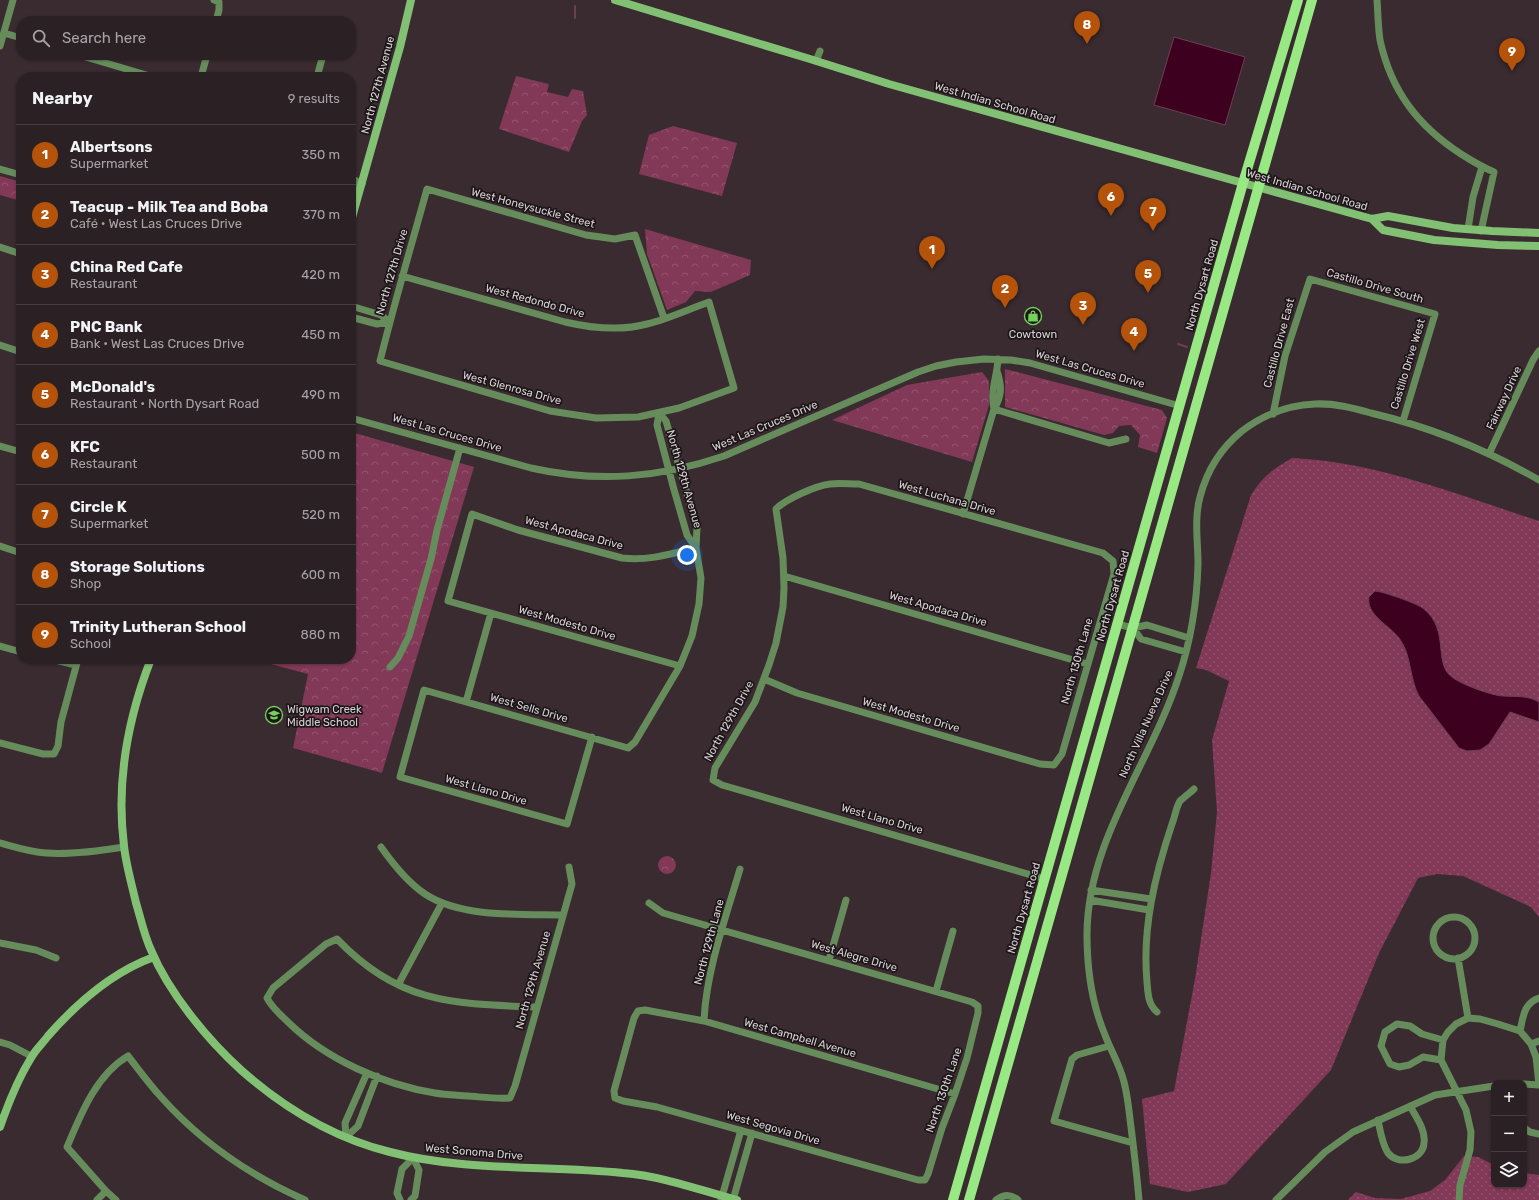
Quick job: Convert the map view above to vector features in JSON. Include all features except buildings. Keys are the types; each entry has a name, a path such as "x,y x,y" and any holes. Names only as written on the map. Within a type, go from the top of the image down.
{"main road":[{"name":"North Dysart Road","path":"953,1200 1243,184 1298,0"},
{"path":"970,1200 1312,0"},
{"path":"1180,406 1195,410"}],"street":[{"path":"0,46 13,0"},
{"name":"North 127th Avenue","path":"356,204 401,41 410,0"},
{"name":"West Indian School Road","path":"615,0 896,86 1372,219 1388,216 1446,227 1481,231 1539,233"},
{"path":"1377,0 1380,40 1390,70 1406,103 1423,124 1443,142 1482,167 1494,172 1481,231"},
{"path":"217,1 219,10 217,16"},
{"path":"4,33 16,37"},
{"path":"816,61 820,51"},
{"path":"96,60 136,72"},
{"path":"202,72 206,60"},
{"path":"318,72 322,60"},
{"path":"1468,229 1473,197 1482,167"},
{"path":"0,169 16,174"},
{"path":"356,181 362,184"},
{"path":"356,185 362,184"},
{"name":"West Honeysuckle Street","path":"427,189 586,235 615,239 635,235 664,318"},
{"name":"North 127th Drive","path":"380,361 427,189"},
{"name":"West Indian School Road","path":"1372,219 1383,230 1434,240 1498,246 1539,246"},
{"path":"0,247 16,252"},
{"name":"West Redondo Drive","path":"402,276 587,327 620,328 647,324 709,302 734,388"},
{"name":"Castillo Drive South","path":"1310,278 1435,314"},
{"name":"Castillo Drive East","path":"1273,414 1286,351 1310,278"},
{"path":"356,308 381,315 390,322"},
{"name":"Castillo Drive West","path":"1403,421 1435,314"},
{"path":"356,318 377,324 390,322"},
{"path":"0,345 16,350"},
{"name":"Fairway Drive","path":"1489,454 1533,360 1539,351"},
{"path":"963,514 994,409 1000,400 996,394 993,383 997,372 998,359"},
{"name":"West Las Cruces Drive","path":"356,419 531,468 566,475 612,478 656,474 703,463 730,454 918,372 936,366 963,361 998,359 1030,363 1180,406"},
{"name":"West Glenrosa Drive","path":"380,361 550,411 596,418 638,417 659,413 679,408 734,388"},
{"name":"North Villa Nueva Drive","path":"1139,1200 1133,1143 1124,1082 1099,1019 1091,984 1087,934 1091,890 1103,848 1162,721 1178,679 1186,652 1197,583 1197,509 1205,480 1217,458 1226,447 1249,426 1273,414 1292,407 1329,404 1403,421 1448,436 1489,454 1539,480"},
{"path":"994,409 1109,443 1126,439"},
{"name":"North 129th Avenue","path":"628,748 634,742 680,666 692,636 699,604 701,578 696,548 697,528 666,421 659,413"},
{"name":"North 129th Avenue","path":"659,413 657,425 669,471 687,534 696,548"},
{"path":"0,446 16,451"},
{"path":"390,667 398,658 409,636 460,448"},
{"name":"West Luchana Drive","path":"776,509 782,503 799,494 829,484 859,484 1103,553 1113,561"},
{"name":"North 129th Drive","path":"713,780 715,768 755,702 776,643 783,607 784,576 776,509"},
{"name":"West Apodaca Drive","path":"448,601 472,514 518,530 622,558 634,559 658,557 696,548"},
{"path":"0,546 16,551"},
{"name":"North 130th Lane","path":"1054,765 1062,754 1114,574 1113,561"},
{"name":"West Apodaca Drive","path":"784,576 1087,664"},
{"name":"West Modesto Drive","path":"448,601 680,666"},
{"path":"466,702 491,613"},
{"path":"1117,624 1133,628 1147,625 1189,638"},
{"path":"1133,628 1141,638 1186,652"},
{"path":"0,646 16,651"},
{"path":"0,743 43,754 54,754 58,746 61,722 76,664"},
{"path":"0,843 20,849 46,853 124,847 122,796 126,751 132,714 149,664"},
{"name":"West Modesto Drive","path":"764,679 798,693 1040,764 1054,765"},
{"name":"West Sells Drive","path":"400,777 424,690 628,748"},
{"name":"West Llano Drive","path":"400,777 567,824 592,737"},
{"name":"West Llano Drive","path":"713,780 722,785 1045,878"},
{"path":"1157,1012 1151,1007 1149,999 1146,966 1149,910 1165,846 1180,802 1194,789"},
{"name":"West Sonoma Drive","path":"124,847 142,923 154,957 179,999 203,1031 232,1062 255,1082 291,1109 309,1120 346,1137 388,1152 413,1158 436,1162 626,1173 671,1181 722,1198 734,1200"},
{"path":"381,847 391,861 412,883 425,894 442,903 462,909 480,912 563,915"},
{"name":"North 129th Avenue","path":"377,1076 400,1085 435,1093 500,1099 510,1098 515,1086 572,884 569,867"},
{"name":"North 129th Lane","path":"704,1021 705,1002 709,978 740,869"},
{"path":"1091,890 1151,899"},
{"path":"829,960 846,900"},
{"path":"1090,900 1149,910"},
{"path":"398,986 442,903"},
{"name":"West Alegre Drive","path":"649,903 663,913 936,991 972,1002 978,1006"},
{"path":"1451,917 1458,917 1465,920 1474,931 1474,945 1465,956 1458,958 1445,957 1440,953 1433,941 1435,928 1445,919 1451,917"},
{"path":"936,991 953,931"},
{"path":"346,1137 358,1126 377,1076 344,1062 298,1032 270,1005 267,998 273,988 326,944 337,939 350,953 365,965 398,986 419,994 455,1002 537,1007"},
{"path":"0,943 36,950 56,958"},
{"path":"0,1127 13,1094 31,1056 66,1016 90,994 118,975 145,960 154,957"},
{"path":"1458,958 1468,1018"},
{"path":"1520,1031 1525,1010 1531,1001 1539,998"},
{"name":"North 130th Lane","path":"925,1180 967,1058 978,1013 978,1006"},
{"name":"West Campbell Avenue","path":"615,1098 614,1091 634,1018 638,1011 645,1010 704,1021 955,1094"},
{"path":"1459,1200 1460,1185 1469,1156 1471,1138 1470,1125 1467,1114 1441,1060 1443,1040 1456,1024 1468,1018 1480,1019 1520,1031 1531,1044 1536,1057 1539,1085 1527,1084"},
{"path":"1441,1060 1423,1058 1409,1065 1399,1067 1390,1064 1381,1046 1385,1032 1397,1024 1410,1026 1422,1034 1443,1040"},
{"path":"1531,1044 1539,1041"},
{"path":"0,1042 10,1045 31,1056"},
{"path":"1109,1046 1077,1055 1072,1059 1054,1121 1133,1143"},
{"path":"116,1200 106,1191 67,1147 81,1114 93,1093 117,1063 128,1056 161,1097 189,1125 217,1149 254,1174 305,1200"},
{"path":"346,1137 345,1123 367,1073"},
{"path":"1276,1200 1325,1152 1353,1132 1435,1095 1491,1086"},
{"name":"West Segovia Drive","path":"615,1098 623,1101 657,1107 918,1180 925,1180"},
{"path":"1378,1120 1383,1140 1389,1153 1396,1158 1407,1160 1416,1157 1422,1151 1424,1143 1422,1129 1410,1106"},
{"path":"722,1198 741,1130"},
{"path":"1527,1130 1539,1134"},
{"path":"734,1200 752,1134"},
{"path":"400,1200 397,1193 402,1168 413,1158 419,1170 415,1196 411,1200"},
{"path":"97,1200 106,1191"},
{"path":"996,1200 1006,1195 1011,1195 1018,1200"}],"green space":[{"path":"516,76 549,84 547,92 568,97 572,89 583,91 587,115 582,121 569,152 499,129"},
{"path":"673,126 737,143 722,196 639,174 649,135"},
{"path":"0,176 16,181 16,200 0,195"},
{"path":"645,229 751,260 750,275 711,292 695,291 686,302 667,310 647,254"},
{"path":"1005,369 1162,410 1167,418 1157,453 1138,447 1140,435 1131,425 1119,426 1113,433 1104,435 1005,407"},
{"path":"982,372 989,381 989,405 972,462 832,420 907,385"},
{"path":"356,433 474,467 382,773 293,748 308,674 271,664 356,664"},
{"path":"1292,458 1324,461 1386,473 1417,481 1539,521 1539,917 1531,907 1463,876 1437,874 1418,878 1379,953 1331,1070 1226,1184 1188,1192 1150,1184 1142,1099 1174,1091 1195,979 1211,873 1217,812 1212,740 1229,681 1206,670 1196,668 1251,495 1260,482 1279,466"},
{"path":"667,856 673,859 676,865 673,871 667,874 661,871 658,865 661,859"},
{"path":"1464,1156 1478,1157 1491,1164 1491,1188 1527,1188 1527,1173 1539,1175 1539,1200 1348,1200 1356,1192 1375,1198 1401,1199 1430,1191 1445,1180"}],"shaded area":[{"path":"1174,37 1245,57 1225,125 1154,105"},
{"path":"1375,591 1416,604 1432,617 1437,627 1443,664 1446,671 1452,677 1485,692 1503,696 1526,697 1539,702 1539,722 1510,712 1489,744 1480,750 1467,751 1459,748 1419,696 1413,682 1406,652 1399,638 1371,609 1369,597"}],"waterway":[{"path":"575,6 575,18"},
{"path":"1178,344 1187,347"}],"place":[{"name":"Storage Solutions","path":"1087,44"},
{"name":"Trinity Lutheran School","path":"1512,71"},
{"name":"KFC","path":"1111,216"},
{"name":"Circle K","path":"1153,231"},
{"name":"Albertsons","path":"932,269"},
{"name":"McDonald's","path":"1148,293"},
{"name":"Teacup - Milk Tea and Boba","path":"1005,308"},
{"name":"Cowtown","path":"1033,316"},
{"name":"China Red Cafe","path":"1083,325"},
{"name":"PNC Bank","path":"1134,351"},
{"name":"Wigwam Creek Middle School","path":"274,715"}]}
